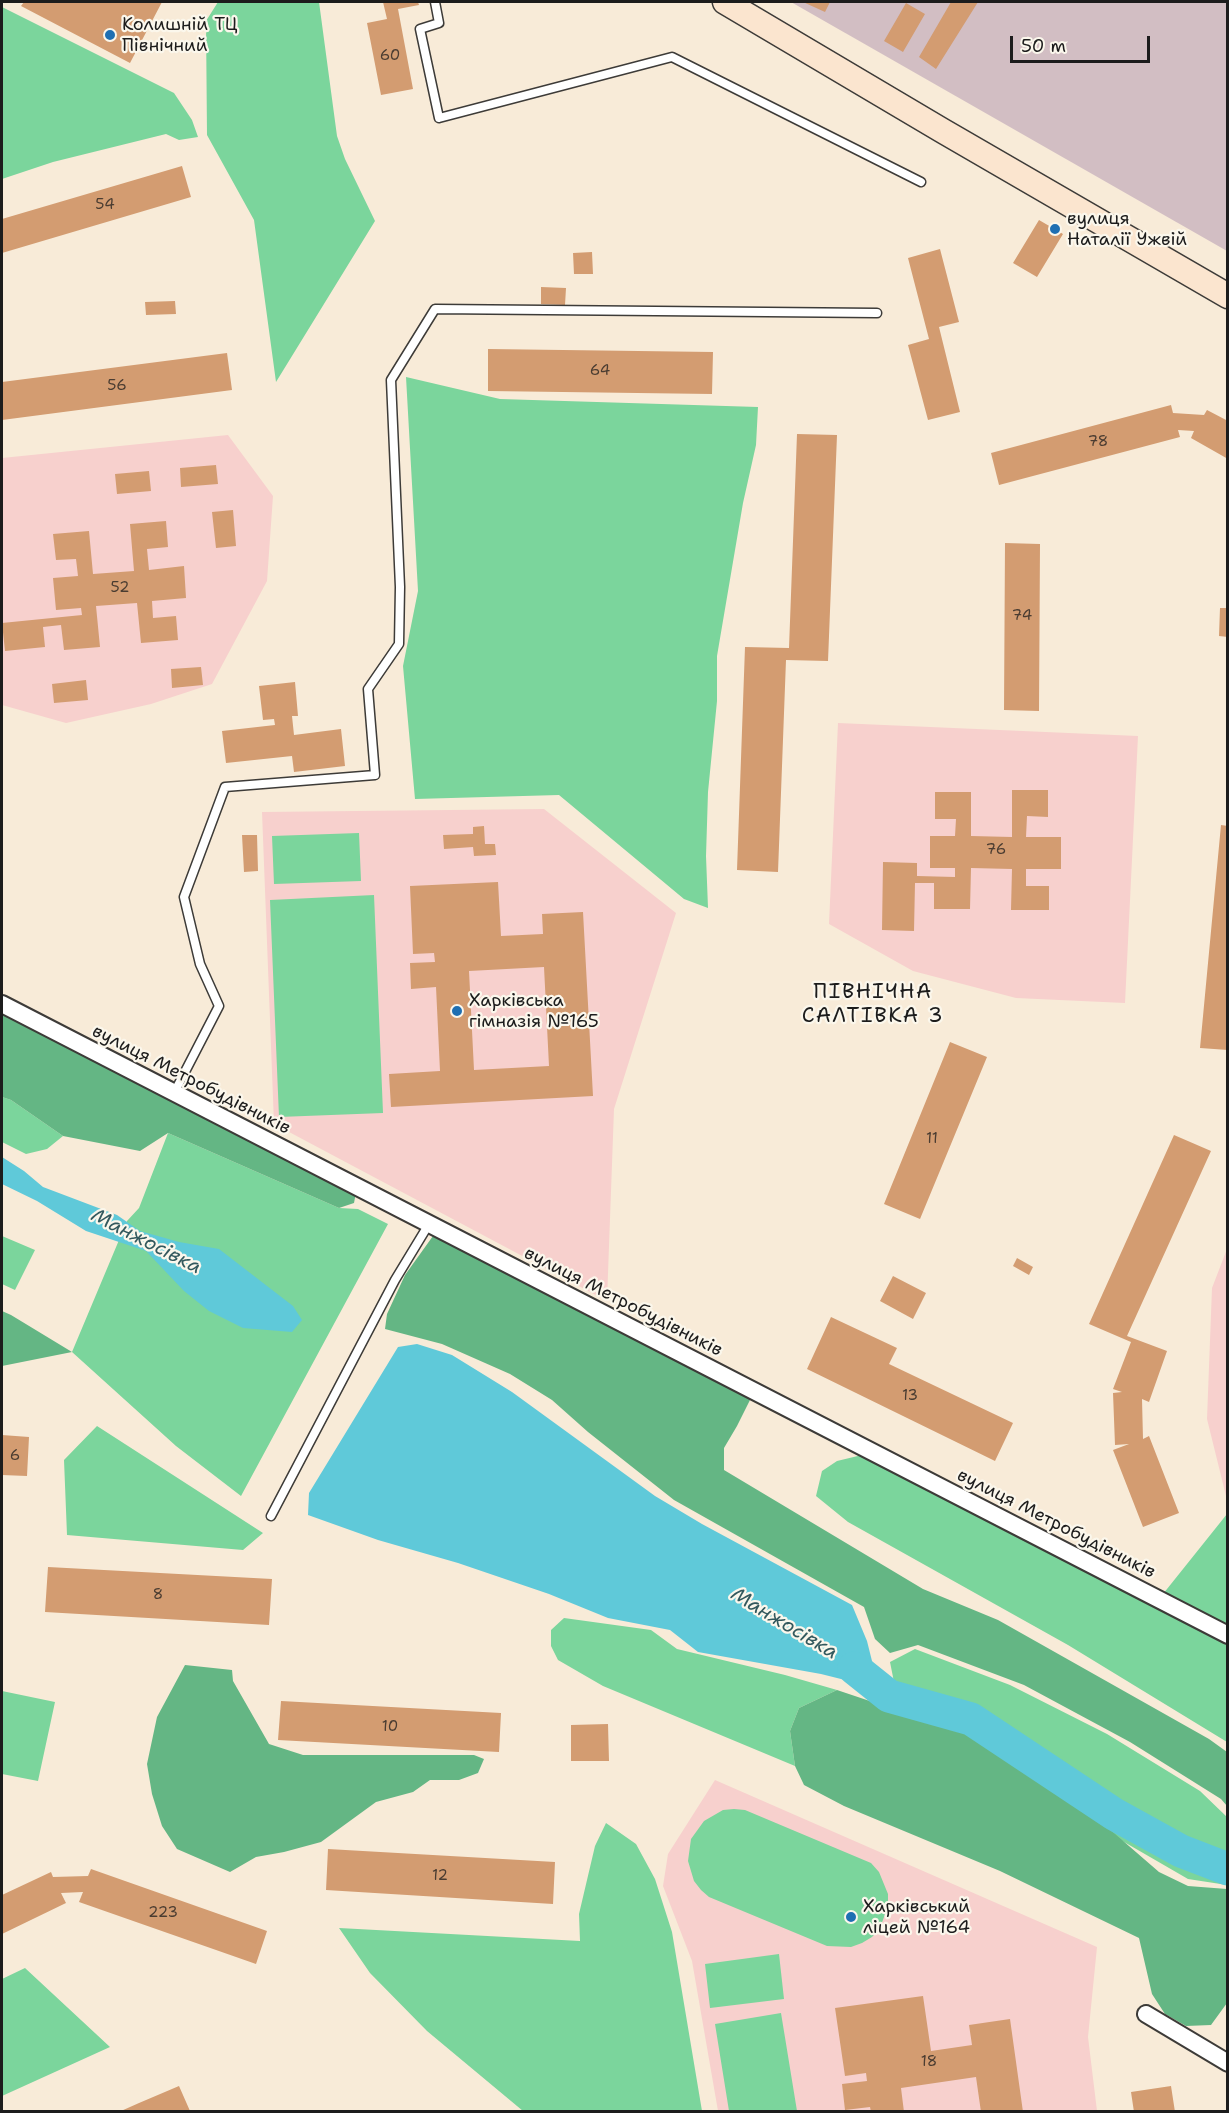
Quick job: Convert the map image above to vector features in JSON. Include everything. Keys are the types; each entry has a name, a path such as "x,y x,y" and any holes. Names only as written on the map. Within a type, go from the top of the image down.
{"main road":[{"path":"725,2 1227,296"}],"street":[{"name":"вулиця Метробудівників","path":"2,1004 1227,1635"},
{"path":"1146,2014 1227,2063"}],"lane":[{"path":"435,2 439,23 420,29 439,118 672,57 921,182"},
{"path":"174,1093 219,1006 200,964 184,897 225,787 375,775 368,689 399,644 400,587 390,380 435,309 877,313"},
{"path":"271,1516 395,1280 429,1224"}],"shaded area":[{"path":"791,2 1227,2 1227,251"},
{"path":"228,435 273,496 267,581 212,684 151,704 66,723 2,705 2,458"},
{"path":"838,723 1138,736 1125,1003 1016,998 913,971 829,924"},
{"name":"Харківська гімназія №165","path":"544,809 676,913 614,1109 607,1301 274,1124 262,812"},
{"path":"1227,1249 1227,1500 1207,1419 1212,1288"},
{"name":"Харківський ліцей №164","path":"715,1780 1097,1947 1088,2037 1097,2111 718,2111 692,1961 663,1886 668,1854"}],"green space":[{"path":"218,2 319,2 337,136 345,159 375,221 276,382 254,220 207,135 206,21"},
{"path":"2,7 174,93 192,120 198,137 179,140 166,134 53,162 2,179"},
{"path":"406,377 500,399 758,407 756,445 743,503 717,656 717,701 708,792 706,856 708,908 684,899 559,795 415,799 403,666 418,591"},
{"path":"359,833 361,881 274,884 272,836"},
{"path":"374,895 383,1113 279,1117 270,900"},
{"path":"2,1004 357,1187 354,1203 339,1208 168,1133 140,1151 63,1136 11,1100 2,1097"},
{"path":"2,1097 11,1100 63,1136 47,1149 26,1154 2,1142"},
{"path":"168,1133 339,1208 358,1209 388,1224 241,1496 176,1446 72,1352 127,1221 139,1208"},
{"path":"438,1229 754,1392 724,1448 724,1470 923,1589 998,1620 1209,1739 1227,1752 1227,1806 1221,1799 1130,1742 1024,1685 918,1645 890,1653 875,1639 864,1607 674,1500 588,1432 552,1400 510,1374 442,1344 385,1329 387,1314 405,1275"},
{"path":"2,1236 35,1250 15,1290 2,1284"},
{"path":"2,1311 11,1315 72,1352 2,1366"},
{"path":"97,1426 263,1533 243,1550 67,1535 64,1460"},
{"path":"862,1455 1227,1642 1227,1742 1068,1645 848,1522 816,1496 822,1471 837,1461"},
{"path":"1227,1514 1227,1635 1159,1599"},
{"path":"564,1618 651,1630 677,1649 837,1690 799,1708 790,1731 795,1766 603,1686 558,1660 551,1646 551,1630"},
{"path":"915,1649 1010,1685 1107,1734 1200,1791 1227,1817 1227,1885 1188,1879 1093,1824 906,1724 898,1702 890,1662"},
{"path":"185,1665 232,1670 233,1681 269,1744 303,1755 474,1755 484,1759 478,1773 459,1780 430,1780 413,1792 376,1802 321,1842 256,1857 230,1872 177,1849 162,1826 152,1794 147,1764 157,1717"},
{"path":"837,1690 962,1732 1081,1794 1107,1827 1159,1872 1188,1886 1227,1889 1227,2003 1211,2025 1186,2026 1165,2014 1152,1994 1139,1938 1000,1871 844,1806 804,1785 795,1766 790,1731 799,1708"},
{"path":"2,1691 55,1702 38,1781 2,1774"},
{"path":"723,1810 745,1810 871,1863 879,1872 888,1894 888,1906 880,1928 872,1937 851,1947 827,1946 709,1897 694,1881 688,1861 691,1839 704,1821"},
{"path":"606,1823 636,1844 655,1879 672,1932 702,2111 523,2111 427,2031 370,1973 339,1928 580,1941 579,1914 595,1846"},
{"path":"779,1954 784,1999 710,2008 705,1964"},
{"path":"25,1968 110,2047 2,2096 2,1979"},
{"path":"781,2013 797,2111 729,2111 715,2024"}],"water":[{"path":"2,1157 43,1187 117,1215 140,1231 179,1242 219,1249 293,1306 302,1320 292,1332 243,1328 209,1311 184,1291 146,1251 86,1231 37,1201 2,1184"},
{"path":"417,1344 452,1355 512,1392 655,1496 852,1605 867,1641 874,1669 889,1696 861,1684 821,1674 698,1652 670,1630 608,1618 549,1594 458,1563 378,1540 308,1515 309,1493 398,1347"}],"building":[{"name":"Колишній ТЦ Північний","path":"24,2 162,2 130,63 21,6"},
{"path":"383,2 418,2 419,5 398,9 413,89 381,95 367,23 387,19"},
{"path":"803,2 830,2 825,12"},
{"path":"951,2 978,2 936,69 919,57"},
{"path":"906,3 925,14 903,52 884,41"},
{"path":"182,166 191,197 2,253 2,219"},
{"path":"1039,220 1063,234 1037,277 1013,263"},
{"path":"940,249 959,322 939,327 960,412 928,420 908,345 929,339 908,258"},
{"path":"592,252 593,274 574,274 573,253"},
{"path":"541,287 566,288 565,305 541,304"},
{"path":"175,301 176,314 146,315 145,302"},
{"path":"488,349 713,352 712,394 488,391"},
{"path":"227,353 232,390 2,420 2,382"},
{"path":"1171,405 1173,413 1204,415 1207,410 1228,421 1228,459 1191,438 1194,431 1178,430 1180,437 999,485 991,453"},
{"path":"797,434 837,435 828,661 786,660 778,872 737,870 745,647 789,648"},
{"path":"216,465 218,484 181,487 180,468"},
{"path":"149,471 151,491 117,494 115,474"},
{"path":"233,510 236,546 216,548 212,512"},
{"path":"166,521 168,547 147,549 149,570 184,566 186,598 152,601 153,618 176,616 178,640 141,643 137,603 96,606 100,647 64,650 61,625 43,627 45,647 5,651 2,623 82,615 81,608 56,610 53,578 78,576 76,559 56,560 53,534 89,531 93,574 134,571 130,524"},
{"path":"1005,543 1040,544 1039,711 1004,710"},
{"path":"1220,608 1228,608 1228,637 1219,636"},
{"path":"201,667 203,685 172,688 171,669"},
{"path":"86,680 88,700 54,703 52,684"},
{"path":"295,682 298,716 292,716 294,735 341,729 345,766 294,772 292,756 226,763 222,731 275,725 274,719 263,720 259,686"},
{"path":"1012,790 1048,790 1048,817 1027,816 1026,837 1061,837 1061,869 1026,869 1026,886 1049,886 1049,910 1011,910 1012,869 971,868 970,909 934,909 934,883 915,883 914,931 882,930 883,862 917,863 917,876 955,877 955,868 930,868 930,836 955,836 956,819 935,819 935,792 971,792 971,836 1012,837"},
{"path":"1221,825 1228,826 1228,1050 1200,1048"},
{"path":"484,826 485,844 495,844 496,855 474,856 473,847 444,849 443,835 473,834 473,827"},
{"path":"242,835 257,835 258,871 244,872"},
{"path":"498,882 501,936 543,934 542,914 583,912 593,1096 391,1107 389,1074 440,1071 436,987 411,989 410,963 435,962 434,953 413,954 410,886","holes":["544,967 549,1066 474,1070 469,971"]},
{"path":"950,1042 987,1057 920,1219 884,1204"},
{"path":"1174,1135 1211,1151 1127,1336 1167,1351 1149,1402 1142,1399 1143,1439 1149,1436 1179,1513 1143,1527 1113,1450 1129,1444 1115,1445 1113,1393 1122,1392 1113,1389 1131,1342 1089,1324"},
{"path":"1017,1258 1033,1267 1029,1275 1013,1266"},
{"path":"893,1276 926,1293 913,1319 880,1301"},
{"path":"831,1317 897,1348 889,1364 1013,1423 995,1461 807,1369"},
{"path":"2,1435 29,1437 27,1476 2,1475"},
{"path":"48,1567 272,1579 269,1625 45,1612"},
{"path":"281,1701 501,1713 499,1752 278,1740"},
{"path":"608,1724 609,1761 571,1761 571,1725"},
{"path":"328,1849 555,1862 553,1904 326,1890"},
{"path":"91,1869 267,1931 256,1964 79,1902 83,1892 61,1893 66,1903 2,1934 2,1895 51,1872 53,1877 88,1876"},
{"path":"923,1996 931,2051 972,2045 969,2025 1010,2019 1023,2112 981,2112 976,2077 901,2088 904,2112 871,2112 870,2107 845,2110 842,2084 867,2081 866,2073 845,2076 835,2008"},
{"path":"179,2086 190,2111 121,2111 139,2103"},
{"path":"1171,2086 1175,2112 1134,2112 1131,2092"}],"waterway":[{"name":"Манжосівка","path":"854,1668 889,1696 971,1719 1114,1814 1181,1851 1228,1869"}],"place":[{"name":"Колишній ТЦ Північний","path":"110,35"},
{"name":"вулиця Наталії Ужвій","path":"1055,229"},
{"name":"Харківська гімназія №165","path":"457,1011"},
{"name":"Харківський ліцей №164","path":"851,1917"}],"district":[{"name":"ПІВНІЧНА САЛТІВКА 3","path":"873,1005"}]}
